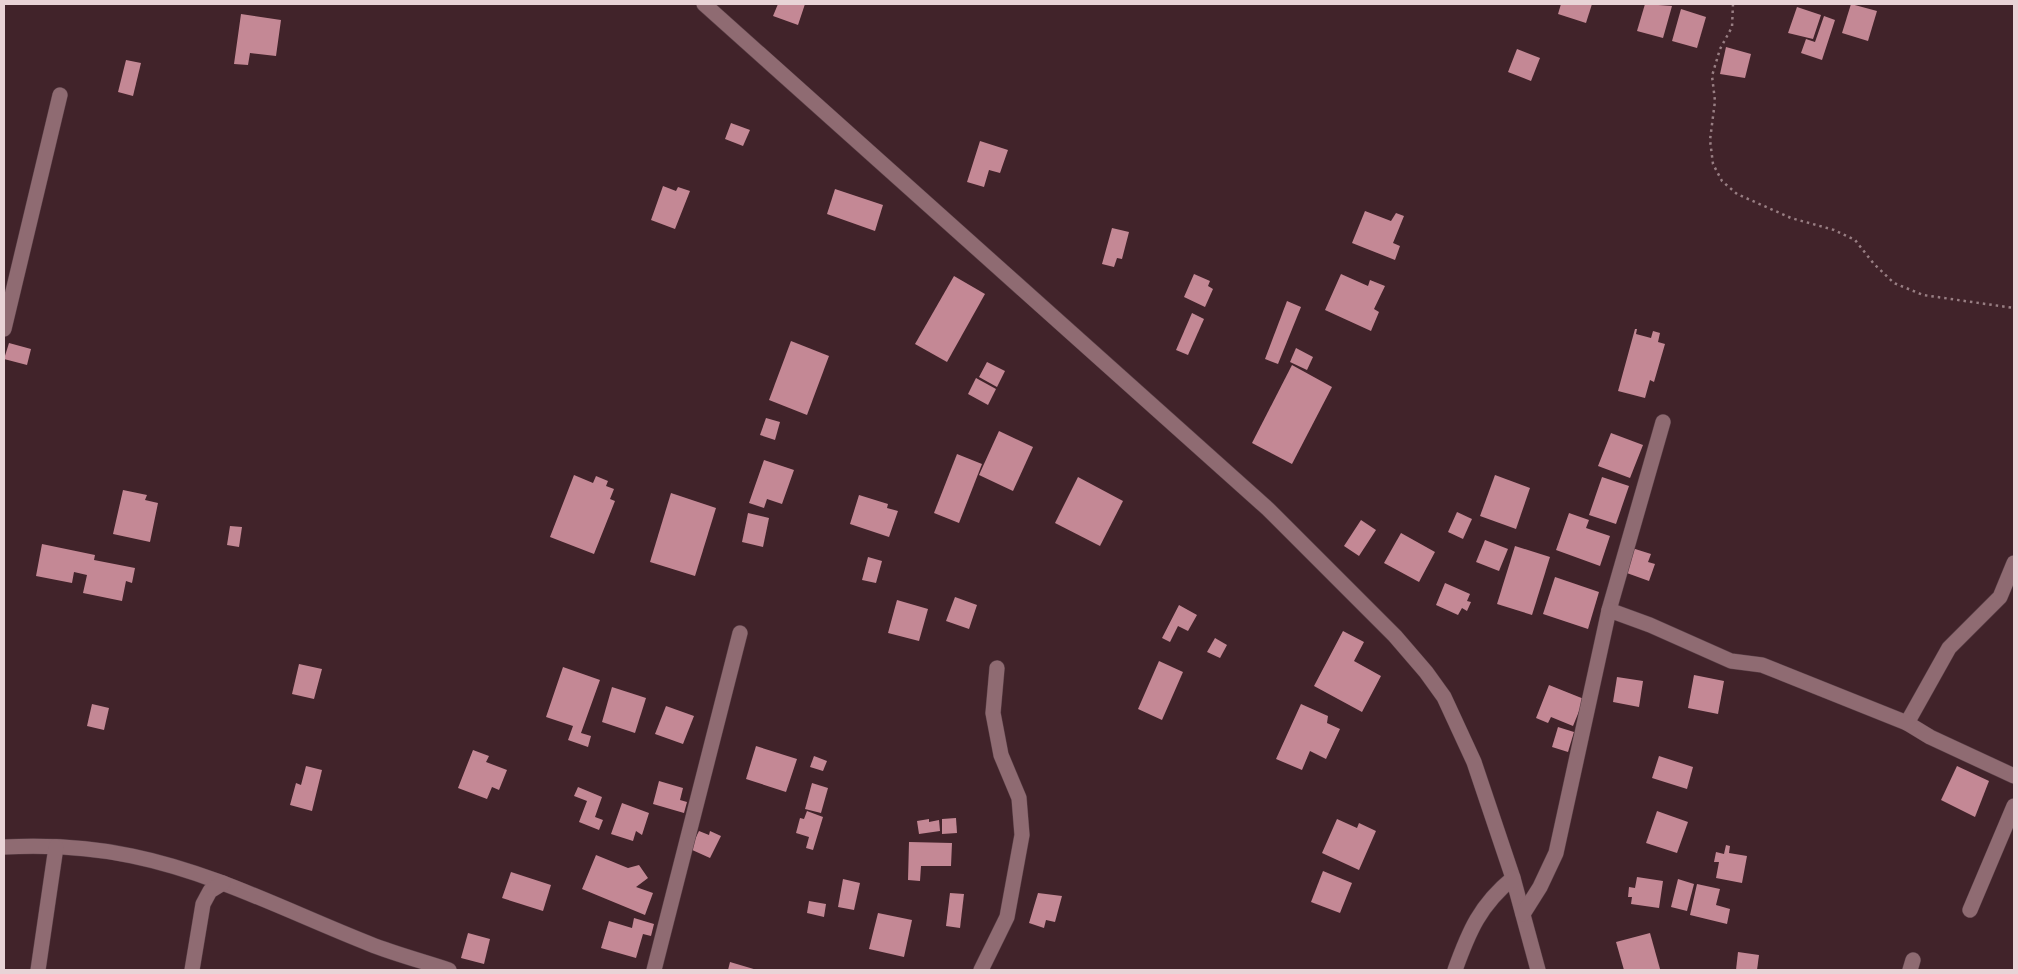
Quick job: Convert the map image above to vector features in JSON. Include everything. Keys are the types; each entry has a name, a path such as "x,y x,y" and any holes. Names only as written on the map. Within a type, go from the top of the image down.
{"street":[{"path":"704,4 1268,509 1395,636 1444,697 1461,730 1478,771 1513,878 1538,970"},
{"path":"4,329 60,96"},
{"path":"1523,914 1540,887 1556,853 1609,610 1663,422"},
{"path":"1907,724 1949,648 2000,597 2014,563"},
{"path":"1609,610 1650,625 1731,661 1762,665 1907,724 1930,737 2014,776"},
{"path":"654,970 740,633"},
{"path":"981,970 1007,917 1022,835 1019,798 1001,755 993,713 997,668"},
{"path":"1970,910 2014,806"},
{"path":"4,847 56,846 133,856 222,884 372,944 448,970"},
{"path":"38,970 56,846"},
{"path":"1456,970 1465,940 1478,915 1493,896 1513,878"},
{"path":"192,970 203,904 210,891 222,884"}],"path":[{"path":"1733,4 1732,27 1720,49 1712,76 1714,101 1710,140 1713,164 1722,181 1737,194 1791,218 1834,230 1855,240 1874,264 1901,286 1924,295 2014,308"}],"building":[{"path":"778,4 805,4 798,25 773,16"},
{"path":"1561,4 1592,4 1586,23 1558,14"},
{"path":"1645,4 1672,6 1663,38 1637,31"},
{"path":"1851,4 1877,11 1868,41 1842,33"},
{"path":"1797,7 1821,15 1813,39 1788,33"},
{"path":"1681,9 1706,17 1697,48 1672,41"},
{"path":"241,14 281,20 276,56 250,53 248,65 234,64"},
{"path":"1824,16 1835,20 1822,60 1801,53 1806,39 1815,42"},
{"path":"1726,47 1751,54 1745,78 1720,74"},
{"path":"1517,49 1540,58 1531,81 1508,72"},
{"path":"126,60 141,63 133,96 118,92"},
{"path":"731,123 750,130 743,146 725,139"},
{"path":"980,141 1008,150 1000,173 989,170 984,187 967,182"},
{"path":"663,186 676,191 678,187 690,191 675,229 651,220"},
{"path":"835,189 883,205 875,231 827,214"},
{"path":"1365,211 1391,221 1396,213 1404,216 1393,243 1400,246 1395,260 1352,243"},
{"path":"1112,228 1129,232 1122,259 1117,258 1114,267 1102,264"},
{"path":"1194,274 1210,281 1208,286 1213,289 1205,307 1184,297"},
{"path":"1341,274 1368,286 1370,280 1385,286 1374,309 1379,312 1371,331 1325,310"},
{"path":"954,276 985,294 947,362 915,344"},
{"path":"1287,301 1301,307 1278,364 1265,359"},
{"path":"1192,313 1204,319 1188,355 1176,350"},
{"path":"1635,329 1637,329 1636,334 1651,338 1653,331 1660,333 1658,342 1665,344 1654,382 1650,380 1645,398 1618,391"},
{"path":"791,341 829,356 807,415 769,400"},
{"path":"9,343 31,349 27,365 4,359"},
{"path":"1296,348 1313,357 1307,370 1290,362"},
{"path":"987,362 1005,371 997,387 979,377"},
{"path":"1292,365 1332,387 1292,464 1252,443"},
{"path":"976,378 996,389 988,405 968,394"},
{"path":"766,418 780,422 775,440 760,435"},
{"path":"999,431 1033,447 1013,491 979,475"},
{"path":"1611,433 1643,445 1630,478 1598,466"},
{"path":"957,454 982,464 959,523 934,513"},
{"path":"764,460 794,470 782,504 767,499 764,508 749,503"},
{"path":"574,475 593,483 596,476 608,481 606,486 614,489 610,499 615,501 594,554 550,537"},
{"path":"1495,475 1530,488 1516,529 1480,516"},
{"path":"1078,477 1123,501 1100,546 1055,523"},
{"path":"1602,477 1629,486 1616,524 1589,515"},
{"path":"123,490 147,495 145,500 158,503 150,542 113,534"},
{"path":"671,493 716,508 695,576 650,562"},
{"path":"859,495 888,504 887,508 898,511 889,537 850,524"},
{"path":"1457,512 1472,519 1463,539 1448,532"},
{"path":"748,513 769,518 763,547 742,542"},
{"path":"1569,513 1589,520 1586,528 1610,536 1600,566 1556,550"},
{"path":"1361,520 1376,530 1359,556 1344,546"},
{"path":"230,526 242,527 239,547 227,545"},
{"path":"1401,533 1435,552 1419,582 1384,563"},
{"path":"1485,540 1508,549 1499,571 1476,562"},
{"path":"42,544 95,555 94,560 135,568 132,583 126,581 122,601 83,593 87,575 74,572 72,583 36,576"},
{"path":"1515,546 1550,557 1532,615 1497,604"},
{"path":"1632,548 1651,554 1648,562 1655,564 1649,581 1624,572"},
{"path":"868,557 882,561 876,583 862,580"},
{"path":"1555,577 1599,592 1588,629 1543,614"},
{"path":"1445,583 1470,594 1467,601 1471,602 1467,611 1462,608 1458,615 1436,605"},
{"path":"955,597 977,605 969,629 946,621"},
{"path":"897,600 928,609 919,641 888,633"},
{"path":"1179,605 1197,615 1188,631 1178,626 1170,642 1162,638"},
{"path":"1343,631 1364,642 1354,661 1381,676 1362,712 1314,686"},
{"path":"1215,638 1227,645 1220,658 1207,652"},
{"path":"1159,661 1183,672 1162,720 1138,709"},
{"path":"299,664 322,669 314,699 292,694"},
{"path":"563,667 600,680 581,733 591,736 588,747 568,740 573,726 546,717"},
{"path":"1694,675 1724,681 1718,714 1688,708"},
{"path":"1617,677 1643,681 1639,707 1613,702"},
{"path":"1549,685 1584,699 1573,726 1551,717 1548,723 1536,718"},
{"path":"612,687 646,698 635,733 602,722"},
{"path":"92,704 109,708 104,730 87,726"},
{"path":"1301,704 1328,716 1327,723 1340,729 1326,759 1310,751 1302,770 1276,759"},
{"path":"666,706 694,716 683,744 655,734"},
{"path":"1558,727 1574,732 1568,752 1552,747"},
{"path":"756,746 797,759 786,792 746,779"},
{"path":"473,750 489,756 486,762 507,770 499,790 492,787 487,799 458,788"},
{"path":"814,756 827,761 823,771 810,767"},
{"path":"1659,756 1693,767 1687,789 1652,778"},
{"path":"306,766 322,770 312,811 290,805 296,783 301,785"},
{"path":"1957,766 1989,781 1975,817 1941,800"},
{"path":"659,781 683,788 680,800 687,802 684,813 653,804"},
{"path":"812,783 828,788 821,813 805,809"},
{"path":"578,787 602,797 595,817 603,820 599,830 579,822 587,801 574,796"},
{"path":"622,803 649,813 642,835 636,831 633,841 611,834"},
{"path":"807,811 823,817 813,850 806,848 809,837 796,833 800,818 804,819"},
{"path":"1657,811 1688,822 1677,853 1646,843"},
{"path":"956,818 957,833 942,834 942,819"},
{"path":"929,819 929,822 939,820 940,831 919,834 917,821"},
{"path":"1337,819 1357,828 1359,823 1376,831 1359,870 1322,853"},
{"path":"699,831 709,835 710,831 721,836 710,858 690,849"},
{"path":"909,842 952,843 951,866 921,866 920,881 908,880"},
{"path":"1726,845 1730,846 1729,853 1747,856 1742,883 1716,878 1719,862 1714,862 1716,852 1724,854"},
{"path":"596,855 628,868 639,865 648,878 636,887 653,893 645,915 582,889"},
{"path":"1323,871 1352,883 1340,913 1311,902"},
{"path":"511,872 551,885 543,911 502,898"},
{"path":"1637,877 1663,881 1659,908 1631,904 1632,897 1628,897 1629,887 1635,888"},
{"path":"843,879 860,883 854,910 838,907"},
{"path":"1678,879 1694,884 1687,911 1671,907"},
{"path":"1697,884 1720,889 1716,905 1730,909 1727,924 1690,915"},
{"path":"950,893 964,894 960,928 946,926"},
{"path":"1038,893 1062,896 1055,922 1046,920 1044,928 1029,923"},
{"path":"809,901 826,904 824,917 807,913"},
{"path":"878,913 912,920 904,957 869,949"},
{"path":"634,918 654,924 651,936 643,934 636,958 601,948 609,921 632,928"},
{"path":"468,933 490,939 484,964 461,958"},
{"path":"1650,933 1660,969 1624,970 1616,942"},
{"path":"1738,952 1759,955 1757,970 1736,970"},
{"path":"730,962 757,970 728,970"}]}
